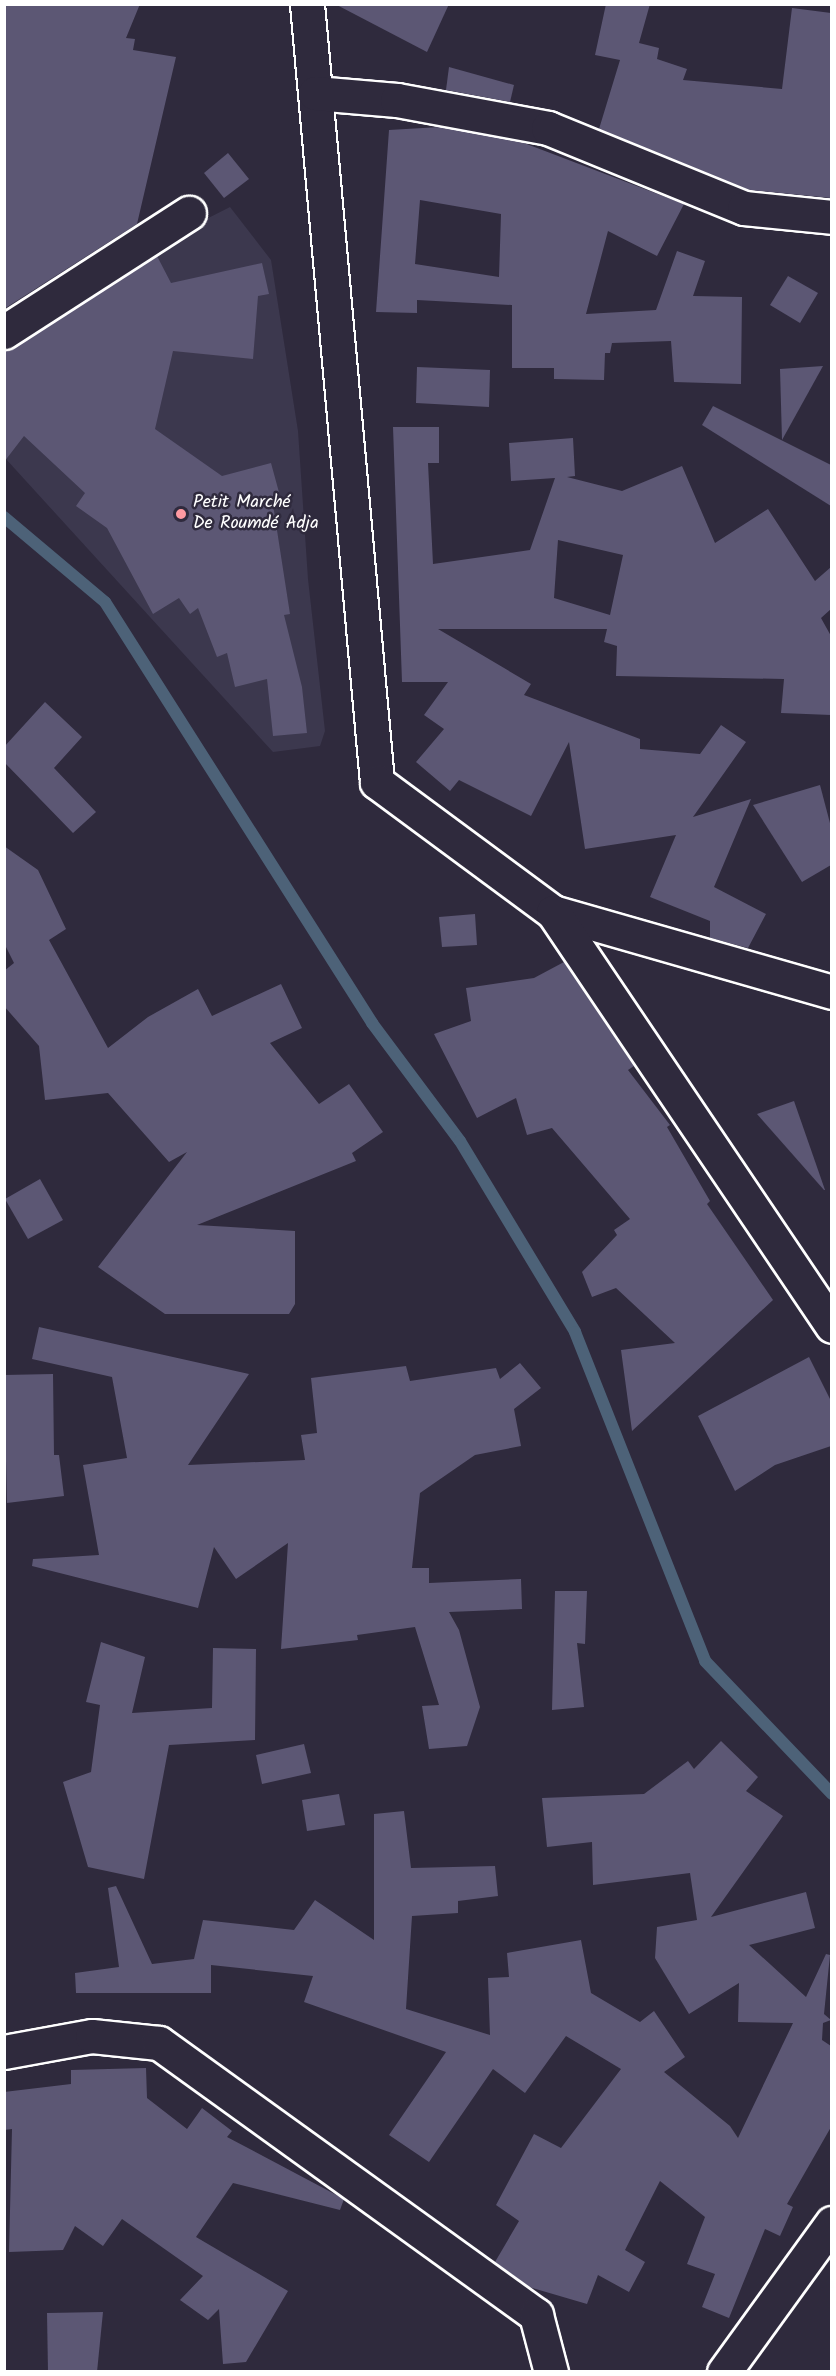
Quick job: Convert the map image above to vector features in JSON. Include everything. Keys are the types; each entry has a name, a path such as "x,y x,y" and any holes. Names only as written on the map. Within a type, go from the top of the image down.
{"street":[{"path":"307,4 376,782 553,912 831,1326"},
{"path":"315,93 397,100 548,128 744,207 831,217"},
{"path":"4,332 189,213"},
{"path":"553,912 831,992"},
{"path":"4,2052 92,2036 159,2043 536,2315 551,2372"},
{"path":"724,2372 831,2223"}],"shaded area":[{"name":"Petit Marché De Roumdé Adja","path":"230,207 271,260 298,431 308,579 325,731 320,746 273,752 5,458 4,342 171,237"}],"building":[{"path":"140,4 126,38 135,39 133,50 176,57 137,224 4,309 4,6"},
{"path":"335,4 449,4 427,52"},
{"path":"606,4 650,4 639,43 659,48 657,59 687,69 683,80 782,89 792,8 831,13 831,198 749,190 599,129 620,60 595,55"},
{"path":"449,67 514,85 510,102 446,90"},
{"path":"440,127 524,143 684,204 657,256 608,231 586,314 656,310 677,251 705,261 693,296 742,297 741,384 674,382 671,341 612,343 610,353 605,353 604,380 554,379 554,368 512,368 512,305 417,300 417,313 376,312 389,130","holes":["420,200 501,214 499,277 415,264"]},
{"path":"228,153 249,179 224,198 204,173"},
{"name":"Petit Marché De Roumdé Adja","path":"157,256 171,283 262,263 269,294 258,296 253,359 173,351 155,429 222,476 271,463 280,496 272,498 290,614 284,615 302,687 307,733 273,736 267,679 235,687 227,653 217,657 198,608 190,614 179,598 153,614 107,528 76,506 85,493 24,436 4,462 4,351"},
{"path":"788,276 818,293 800,323 770,305"},
{"path":"823,366 782,440 780,369"},
{"path":"417,367 490,370 489,407 416,403"},
{"path":"713,406 831,465 831,506 702,425"},
{"path":"393,427 439,427 439,463 428,463 433,564 530,550 555,478 511,481 509,443 573,438 575,476 567,477 622,491 682,466 715,543 768,509 815,581 831,567 831,609 821,618 831,636 831,715 781,713 784,679 616,676 617,646 604,642 607,629 438,629 531,684 524,695 640,739 640,749 700,754 721,725 746,742 693,817 751,799 714,887 766,914 748,948 710,938 710,921 650,897 676,835 585,849 569,742 531,816 459,780 450,791 416,762 444,729 424,715 448,682 402,682","holes":["558,540 623,555 610,615 554,598"]},
{"path":"45,702 82,737 54,768 96,812 73,833 4,762 4,747"},
{"path":"820,785 831,827 831,865 802,882 753,805"},
{"path":"4,846 38,870 66,929 49,940 108,1048 148,1017 198,989 212,1016 281,984 302,1028 270,1043 319,1104 349,1084 383,1132 352,1153 356,1161 197,1225 295,1231 295,1304 289,1314 165,1314 98,1267 187,1152 169,1162 108,1093 45,1100 39,1046 4,1006 4,971 14,963 4,943"},
{"path":"475,914 477,945 442,947 439,917"},
{"path":"564,962 634,1066 628,1070 670,1125 667,1127 710,1201 707,1204 773,1300 632,1431 621,1350 675,1343 616,1288 592,1297 582,1272 617,1235 614,1230 630,1219 552,1128 527,1135 516,1098 477,1118 434,1034 471,1021 466,988 534,978"},
{"path":"794,1101 825,1190 757,1114"},
{"path":"40,1179 63,1220 28,1239 5,1199"},
{"path":"39,1327 249,1374 188,1465 305,1460 301,1435 317,1433 311,1378 406,1366 410,1381 496,1368 500,1379 520,1363 541,1388 514,1409 521,1446 475,1455 420,1493 412,1568 429,1568 429,1583 521,1579 522,1609 449,1612 459,1630 480,1707 467,1746 429,1749 422,1706 439,1705 415,1627 357,1635 358,1640 281,1649 288,1543 236,1579 214,1547 198,1608 32,1566 33,1559 99,1555 83,1465 127,1458 112,1377 32,1359"},
{"path":"809,1357 831,1401 831,1446 775,1465 735,1491 698,1416"},
{"path":"53,1374 54,1455 59,1455 64,1496 7,1503 4,1375"},
{"path":"555,1591 587,1591 585,1644 577,1643 584,1707 552,1710"},
{"path":"101,1642 145,1657 132,1713 212,1708 213,1648 256,1649 255,1740 169,1745 144,1879 88,1867 63,1782 91,1772 100,1705 86,1702"},
{"path":"721,1741 758,1777 746,1791 783,1816 711,1917 806,1892 815,1928 749,1945 806,1997 826,1954 830,1955 824,2014 831,2020 823,2023 822,2040 831,2046 831,2127 787,2204 793,2207 780,2236 765,2229 729,2318 702,2307 715,2274 687,2264 705,2217 660,2181 625,2250 645,2262 629,2292 598,2275 587,2304 529,2287 495,2262 519,2221 496,2205 534,2134 561,2148 621,2069 566,2036 525,2093 493,2069 429,2162 389,2135 446,2052 304,2002 313,1976 211,1965 211,1993 76,1993 75,1973 119,1967 108,1888 116,1886 152,1964 194,1959 203,1920 294,1930 315,1900 374,1940 374,1814 404,1811 411,1868 495,1866 498,1896 458,1901 458,1913 412,1916 406,2009 490,2035 488,1978 509,1977 507,1953 581,1940 591,1993 640,2022 654,2011 685,2057 664,2072 730,2126 738,2138 793,2023 738,2022 739,1983 689,2014 655,1958 657,1927 697,1920 690,1873 593,1885 592,1842 547,1847 542,1798 644,1794 688,1761 694,1769"},
{"path":"304,1744 311,1773 262,1784 256,1755"},
{"path":"339,1794 345,1825 307,1831 302,1800"},
{"path":"146,2068 147,2098 187,2129 202,2108 232,2131 227,2137 344,2199 340,2210 233,2183 196,2237 288,2291 246,2362 223,2364 219,2309 208,2320 180,2300 203,2276 122,2219 103,2246 75,2226 63,2250 9,2252 12,2129 4,2130 4,2092 71,2084 71,2070"},
{"path":"103,2312 97,2372 48,2372 47,2313"}],"waterway":[{"path":"4,517 105,602 372,1023 460,1141 575,1332 705,1661 832,1794"}],"place":[{"name":"Petit Marché De Roumdé Adja","path":"181,514"}]}
